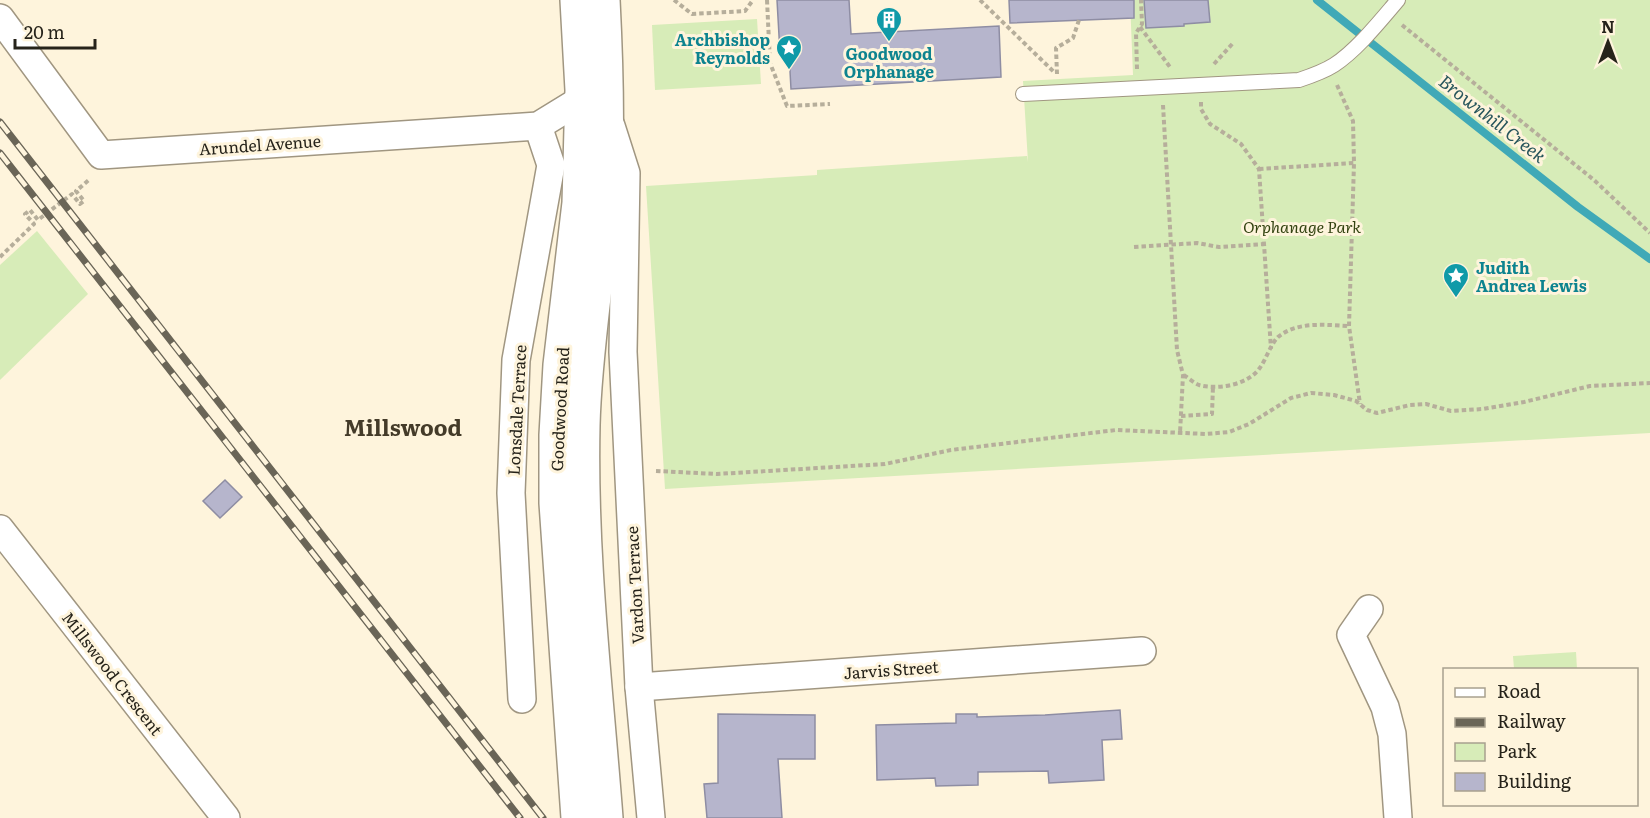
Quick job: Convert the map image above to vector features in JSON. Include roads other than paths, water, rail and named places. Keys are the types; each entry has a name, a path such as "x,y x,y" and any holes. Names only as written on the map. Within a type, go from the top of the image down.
{"main road":[{"name":"Goodwood Road","path":"577,0 605,181 585,375 583,481 587,573 606,818"},
{"name":"Goodwood Road","path":"578,818 556,503 556,435 560,365 593,104 603,0"}],"street":[{"name":"Arundel Avenue","path":"0,18 101,155 538,126 593,104"},
{"name":"Vardon Terrace","path":"593,104 626,173 623,352 639,687 651,818"},
{"name":"Lonsdale Terrace","path":"522,699 511,494 516,360 551,165 538,126"},
{"path":"591,333 611,334 623,352"},
{"name":"Millswood Crescent","path":"0,529 226,818"},
{"path":"1369,609 1351,635 1385,707 1392,734 1398,818"},
{"name":"Jarvis Street","path":"639,687 1142,651"}],"lane":[{"path":"1023,94 1299,80 1316,75 1348,53 1398,0"}],"waterway":[{"name":"Brownhill Creek","path":"1317,0 1578,207 1650,259"}],"railway":[{"path":"0,122 543,818"},
{"path":"0,153 520,818"}],"place":[{"name":"Goodwood Orphanage","path":"889,43"},
{"name":"Archbishop Reynolds","path":"789,71"},
{"name":"Judith Andrea Lewis","path":"1456,299"}],"district":[{"name":"Millswood","path":"403,426"}],"park label":[{"name":"Orphanage Park","path":"1302,226"}]}
